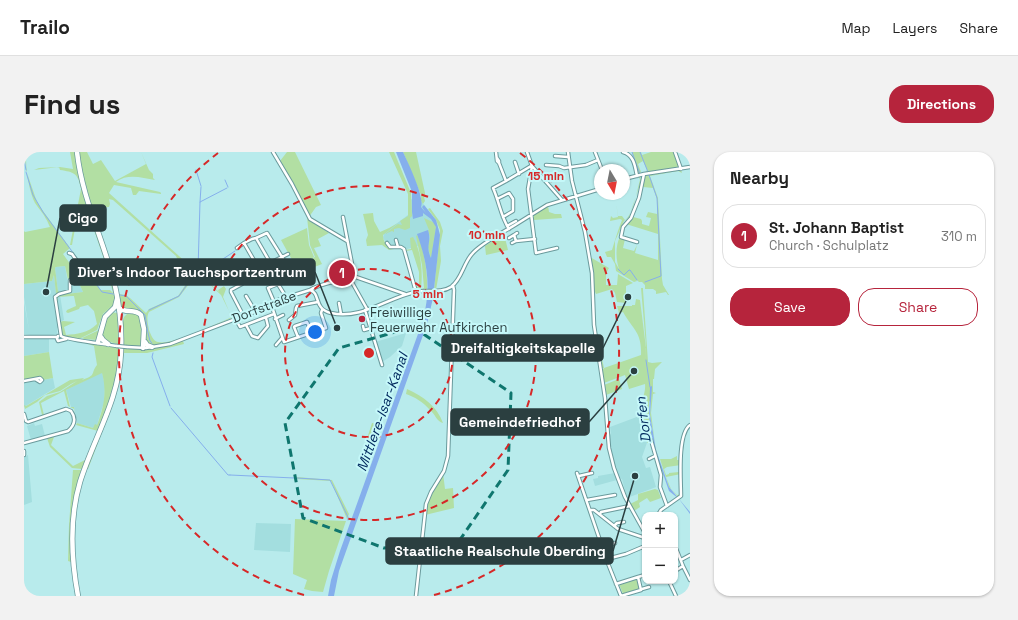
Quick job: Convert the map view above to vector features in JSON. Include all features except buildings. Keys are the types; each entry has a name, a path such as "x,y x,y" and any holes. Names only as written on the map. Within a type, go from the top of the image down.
{"highway":[{"path":"77,152 85,194 109,266 117,297 121,325 121,357 116,390 107,416 83,473 75,503 72,540 73,568 78,596"},
{"path":"99,342 105,317 115,306 117,297"},
{"path":"108,313 116,311 131,311 137,312 142,316 145,340 144,348"},
{"path":"121,325 124,315 131,311"},
{"path":"101,335 102,340 108,344"},
{"path":"145,340 147,345 152,347"}],"street":[{"path":"273,152 310,219 347,241"},
{"path":"496,152 497,161 506,181"},
{"path":"527,152 532,166 562,200"},
{"path":"568,152 569,167 590,259 593,281 594,325 604,393 608,445 614,468 630,506 642,528"},
{"path":"595,152 600,164"},
{"path":"623,152 632,158 640,175 639,198 631,218 623,227 621,237 636,242"},
{"path":"675,152 681,169"},
{"path":"555,156 568,157"},
{"path":"546,165 563,168 586,165 598,160"},
{"path":"515,162 519,174"},
{"path":"508,228 493,188 532,166"},
{"path":"532,166 528,186 536,253 557,248"},
{"path":"630,178 640,175 690,167"},
{"path":"322,310 341,314 352,314 416,292 445,289 453,285 458,279 472,253 481,246 547,205 594,191"},
{"path":"497,200 509,193 513,199 513,211 503,216"},
{"path":"343,217 353,276"},
{"path":"505,232 516,221"},
{"path":"508,228 515,225"},
{"path":"237,248 252,238 256,238 265,233 268,234 287,266"},
{"path":"509,238 518,233"},
{"path":"514,235 516,241"},
{"path":"256,238 274,271 278,284 286,297"},
{"path":"512,243 516,241 535,239"},
{"path":"396,240 398,247"},
{"path":"244,243 263,276 274,271"},
{"path":"386,243 390,247 403,248 416,292"},
{"path":"60,338 55,297 59,294 70,292 70,280 78,279 84,273 73,256 69,253"},
{"path":"270,263 288,254"},
{"path":"312,290 353,276 405,295"},
{"path":"349,277 366,310 382,365"},
{"path":"242,284 231,290 231,292 244,315"},
{"path":"278,284 268,288 275,319 282,338 284,342 298,337 312,332 307,322 295,326 298,337"},
{"path":"416,596 426,504 431,492 444,471 448,456 453,285"},
{"name":"Dorfstraße","path":"60,338 99,342 127,347 152,347 174,342 235,318 255,312 286,297 312,290 322,310 326,328 312,332"},
{"path":"246,296 255,312"},
{"path":"289,320 295,315 297,306 318,302"},
{"path":"339,303 341,314"},
{"path":"235,318 239,327 274,314"},
{"path":"275,319 283,315"},
{"path":"246,325 256,340 268,326 266,318"},
{"path":"363,326 364,330 370,328"},
{"path":"60,338 24,337 60,338"},
{"path":"276,345 282,338"},
{"path":"24,381 35,379"},
{"path":"24,414 27,422 66,409 71,411 75,419 73,426 68,431 24,443"},
{"path":"659,512 681,496 682,446 686,430 690,425"},
{"path":"651,440 661,475 661,489 667,506"},
{"path":"649,459 655,456"},
{"path":"592,473 578,475 621,596 649,587"},
{"path":"587,500 615,495"},
{"path":"600,514 601,512 630,506"},
{"path":"591,510 594,510 600,514 621,531 642,537"},
{"path":"614,526 617,523 624,522"},
{"path":"603,547 615,543"},
{"path":"607,559 626,554 642,547"},
{"path":"676,548 690,580"},
{"path":"681,560 690,555"},
{"path":"678,569 683,566"},
{"path":"616,584 642,576"},
{"path":"638,577 642,589"},
{"path":"670,584 676,596"}],"highlighted area":[{"path":"413,327 511,393 508,470 457,544 384,548 303,518 285,423 339,348"}],"shaded area":[{"path":"413,199 421,201 436,220 439,230 438,250 427,265 421,245 404,250 389,247 383,238 384,233 408,215 409,200"},
{"path":"65,266 69,290 69,281 77,279 83,292 60,295 64,320 60,322 61,327 57,328 57,334 49,336 49,352 24,356 24,339 30,339 30,335 24,334 24,302 29,330 24,297 24,284 52,281 54,275 56,293 58,291 55,268"},
{"path":"406,333 402,346 382,362 375,342"},
{"path":"102,372 105,386 104,402 97,425 93,428 77,423 74,407 71,407 66,390"},
{"path":"53,378 55,388 24,407 24,383 34,381 40,384 43,380"},
{"path":"642,415 649,437 642,457 646,468 650,467 656,487 627,498 622,479 619,478 613,463 608,436 611,434 610,427"},
{"path":"34,423 35,426 42,424 45,436 31,440 27,426"},
{"path":"28,455 32,502 24,505 24,457"},
{"path":"615,473 617,480 595,486 593,479 598,478 598,476"},
{"path":"256,523 291,524 290,552 254,550"}],"green space":[{"path":"70,152 76,152 115,294 113,293 105,262 86,207 79,207 72,245 70,245 81,189 75,174 60,170 59,167 73,169"},
{"path":"78,152 87,152 93,164 101,160 115,181 146,164 141,152 155,180 130,177 116,182 160,192 161,194 139,191 136,195 133,195 131,188 114,185 109,193 219,292 218,290 224,286 226,289 223,297 229,311 221,295 200,275 193,279 179,297 149,312 148,316 149,330 152,338 158,342 174,341 192,334 171,343 153,346 146,342 144,319 132,310 121,308 118,296 119,294 126,295 146,313 149,309 178,296 194,272 179,263 176,256 113,200 109,199 109,207 92,208 108,254 87,198"},
{"path":"287,152 295,152 321,205 316,207 309,217 280,161"},
{"path":"389,152 394,152 411,193 412,216 410,218 410,228 405,230 399,228 394,229 394,232 392,231 385,234 398,224 402,225 400,221 408,216 408,194"},
{"path":"403,152 416,152 425,193 425,201 423,204 421,201 421,195"},
{"path":"632,152 641,152 642,155 651,152 675,152 680,168 645,173 647,170 643,161 638,164 641,172 638,174"},
{"path":"27,155 27,173 26,170 25,158"},
{"path":"58,167 34,170 39,168"},
{"path":"681,170 682,173 678,171 650,176 658,198 662,279 663,285 669,295 666,292 656,294 656,291 653,289 645,289 645,285 642,282 639,282 636,279 637,281 634,282 616,271 615,264 611,257 607,257 605,252 612,250 618,231 622,220 610,221 611,216 613,218 618,217 616,202 618,216 622,216 625,220 630,213 629,217 624,221 615,241 615,262 619,269 616,253 620,237 625,239 623,248 634,251 637,245 635,253 658,260 658,234 626,224 633,217 641,219 642,224 649,226 651,218 646,217 648,212 657,214 657,199 653,188 643,187 645,176"},
{"path":"27,173 37,202 43,211 101,290 110,290 113,295 115,295 114,306 108,312 97,340 82,338 99,330 103,315 113,305 103,314 97,330 79,339 64,337 61,334 60,322 63,321 75,322 64,327 66,335 86,331 97,324 94,311 88,305 68,313 66,312 67,310 76,306 74,296 58,297 58,307 57,298 58,295 83,292 77,279 69,280 68,290 68,280 65,266 55,268 58,291 60,292 56,294 54,275 52,281 24,284 24,231 50,227 44,215 35,203","holes":["70,248 88,274 81,279 63,254"]},
{"path":"640,176 641,181 636,196 640,180 639,177 633,177"},
{"path":"548,205 549,212 561,214 562,218 534,220 533,215"},
{"path":"430,208 440,222 443,231 440,246 441,261 436,290 434,290 440,230 436,220 428,209"},
{"path":"373,213 374,221 380,232 398,223 383,235 386,243 394,249 389,250 382,245 367,246 366,240 368,235 363,214"},
{"path":"307,217 329,233 318,239 321,246 314,248 322,264 312,268 314,272 300,275 296,267 315,257 310,245"},
{"path":"424,218 435,223 436,227 431,259 428,247 430,237 429,230"},
{"path":"307,228 309,245 314,257 296,267 281,240"},
{"path":"504,234 508,250 486,255 485,246"},
{"path":"417,235 422,247 425,261 427,289 422,289 424,288 422,265"},
{"path":"413,237 416,242 421,262 421,288 417,290 414,284 417,287 419,286 419,272 412,250 406,251 412,273 405,250 411,249 410,238"},
{"path":"590,257 609,268 606,273 606,285 617,285 618,274 633,283 626,286 626,303 617,302 615,293 612,289 596,294 595,292 594,293"},
{"path":"641,288 643,288 648,362 662,362 655,369 653,379 653,392 656,393 653,394 651,413 655,444 650,415 651,402 649,401 649,417 653,441 647,443 648,434 641,409 645,384 629,389 625,375 604,383 602,370 641,355 641,347 638,336 623,312 619,313 617,306 632,306 635,305 636,299 640,300 646,347"},
{"path":"111,312 117,313 121,340 116,381 102,424 82,469 72,468 50,447 47,438 54,437 51,445 73,466 85,460 98,431 76,425 77,423 93,428 95,424 97,425 104,399 104,380 102,373 66,390 70,407 68,406 64,391 41,403 44,415 42,415 39,402 47,396 60,392 77,381 60,391 45,395 25,409 24,405 26,406 70,380 84,378 82,380 91,375 97,365 94,346 82,342 117,347 117,344 103,340 102,338 105,319"},
{"path":"128,313 138,313 142,320 142,346 126,346 125,348 151,349 183,341 184,344 147,353 124,353 117,385 123,322 124,317"},
{"path":"232,317 232,318 206,329"},
{"path":"602,351 602,359 604,368 601,368 599,353"},
{"path":"49,352 53,378 43,380 40,377 24,380 24,356"},
{"path":"619,379 622,389 606,395 607,406 605,394 607,393 605,392 604,385"},
{"path":"407,389 419,395 429,403 437,412 443,423 439,421 422,402 406,394"},
{"path":"116,392 114,401 87,469"},
{"path":"372,423 382,425 372,453 363,451"},
{"path":"677,456 677,460 681,460 681,465 667,467 664,469 666,475 679,471 681,474 666,477 671,489 677,495 681,494 679,498 669,487 660,459 671,459"},
{"path":"73,470 83,470 79,483 71,562 68,561"},
{"path":"443,473 445,489 453,488 454,508 425,515 426,505 431,492"},
{"path":"297,477 332,480 349,514 347,519 331,481 296,479"},
{"path":"655,489 658,490 661,498 650,502 647,498 639,503 640,507 634,511 630,504 638,500 638,494"},
{"path":"295,519 346,521 323,592 304,589 307,580 293,574"},
{"path":"636,577 640,589 623,594 619,584"}],"water":[{"path":"396,152 403,152 421,196 421,207 426,213 422,207 424,205 436,220 440,235 433,298 427,324 339,571 334,596 328,596 331,580 340,551 423,320 427,297 428,287 426,266 417,234 428,230 429,254 431,258 436,227 431,219 423,213 423,216 413,219 412,192"},
{"path":"652,386 650,415 656,450 669,487 690,512 690,514 679,499 669,491 656,454 652,440 649,417 650,387"}],"waterway":[{"path":"26,170 24,159 27,152"},
{"name":"Dorfen","path":"632,152 640,174"},
{"name":"Dorfen","path":"640,152 648,172"},
{"path":"196,170 201,186"},
{"path":"26,172 33,195 43,212 102,292 113,294"},
{"name":"Dorfen","path":"645,282 661,276 657,198 649,175"},
{"path":"225,180 228,187"},
{"path":"200,202 201,187"},
{"path":"198,270 200,202 227,188"},
{"path":"200,272 235,251"},
{"name":"Dorfen","path":"618,269 624,275 630,270 637,280"},
{"path":"149,310 179,296 195,273 197,273"},
{"path":"120,295 126,296 145,315 148,333 152,343"},
{"path":"153,353 152,357 170,406"},
{"name":"Dorfen","path":"646,360 650,387"},
{"path":"171,408 228,475 230,475"},
{"path":"230,475 294,478"},
{"path":"297,478 330,480 348,517 348,520"}],"place":[{"name":"St. Johann Baptist","path":"342,273"},
{"name":"Cigo","path":"46,292"},
{"name":"Dreifaltigkeitskapelle","path":"628,297"},
{"name":"Freiwillige Feuerwehr Aufkirchen","path":"362,319"},
{"name":"Diver's Indoor Tauchsportzentrum","path":"337,328"},
{"name":"Gemeindefriedhof","path":"634,371"},
{"name":"Staatliche Realschule Oberding","path":"635,476"}],"water label":[{"name":"Mittlere-Isar-Kanal","path":"382,412"}]}
